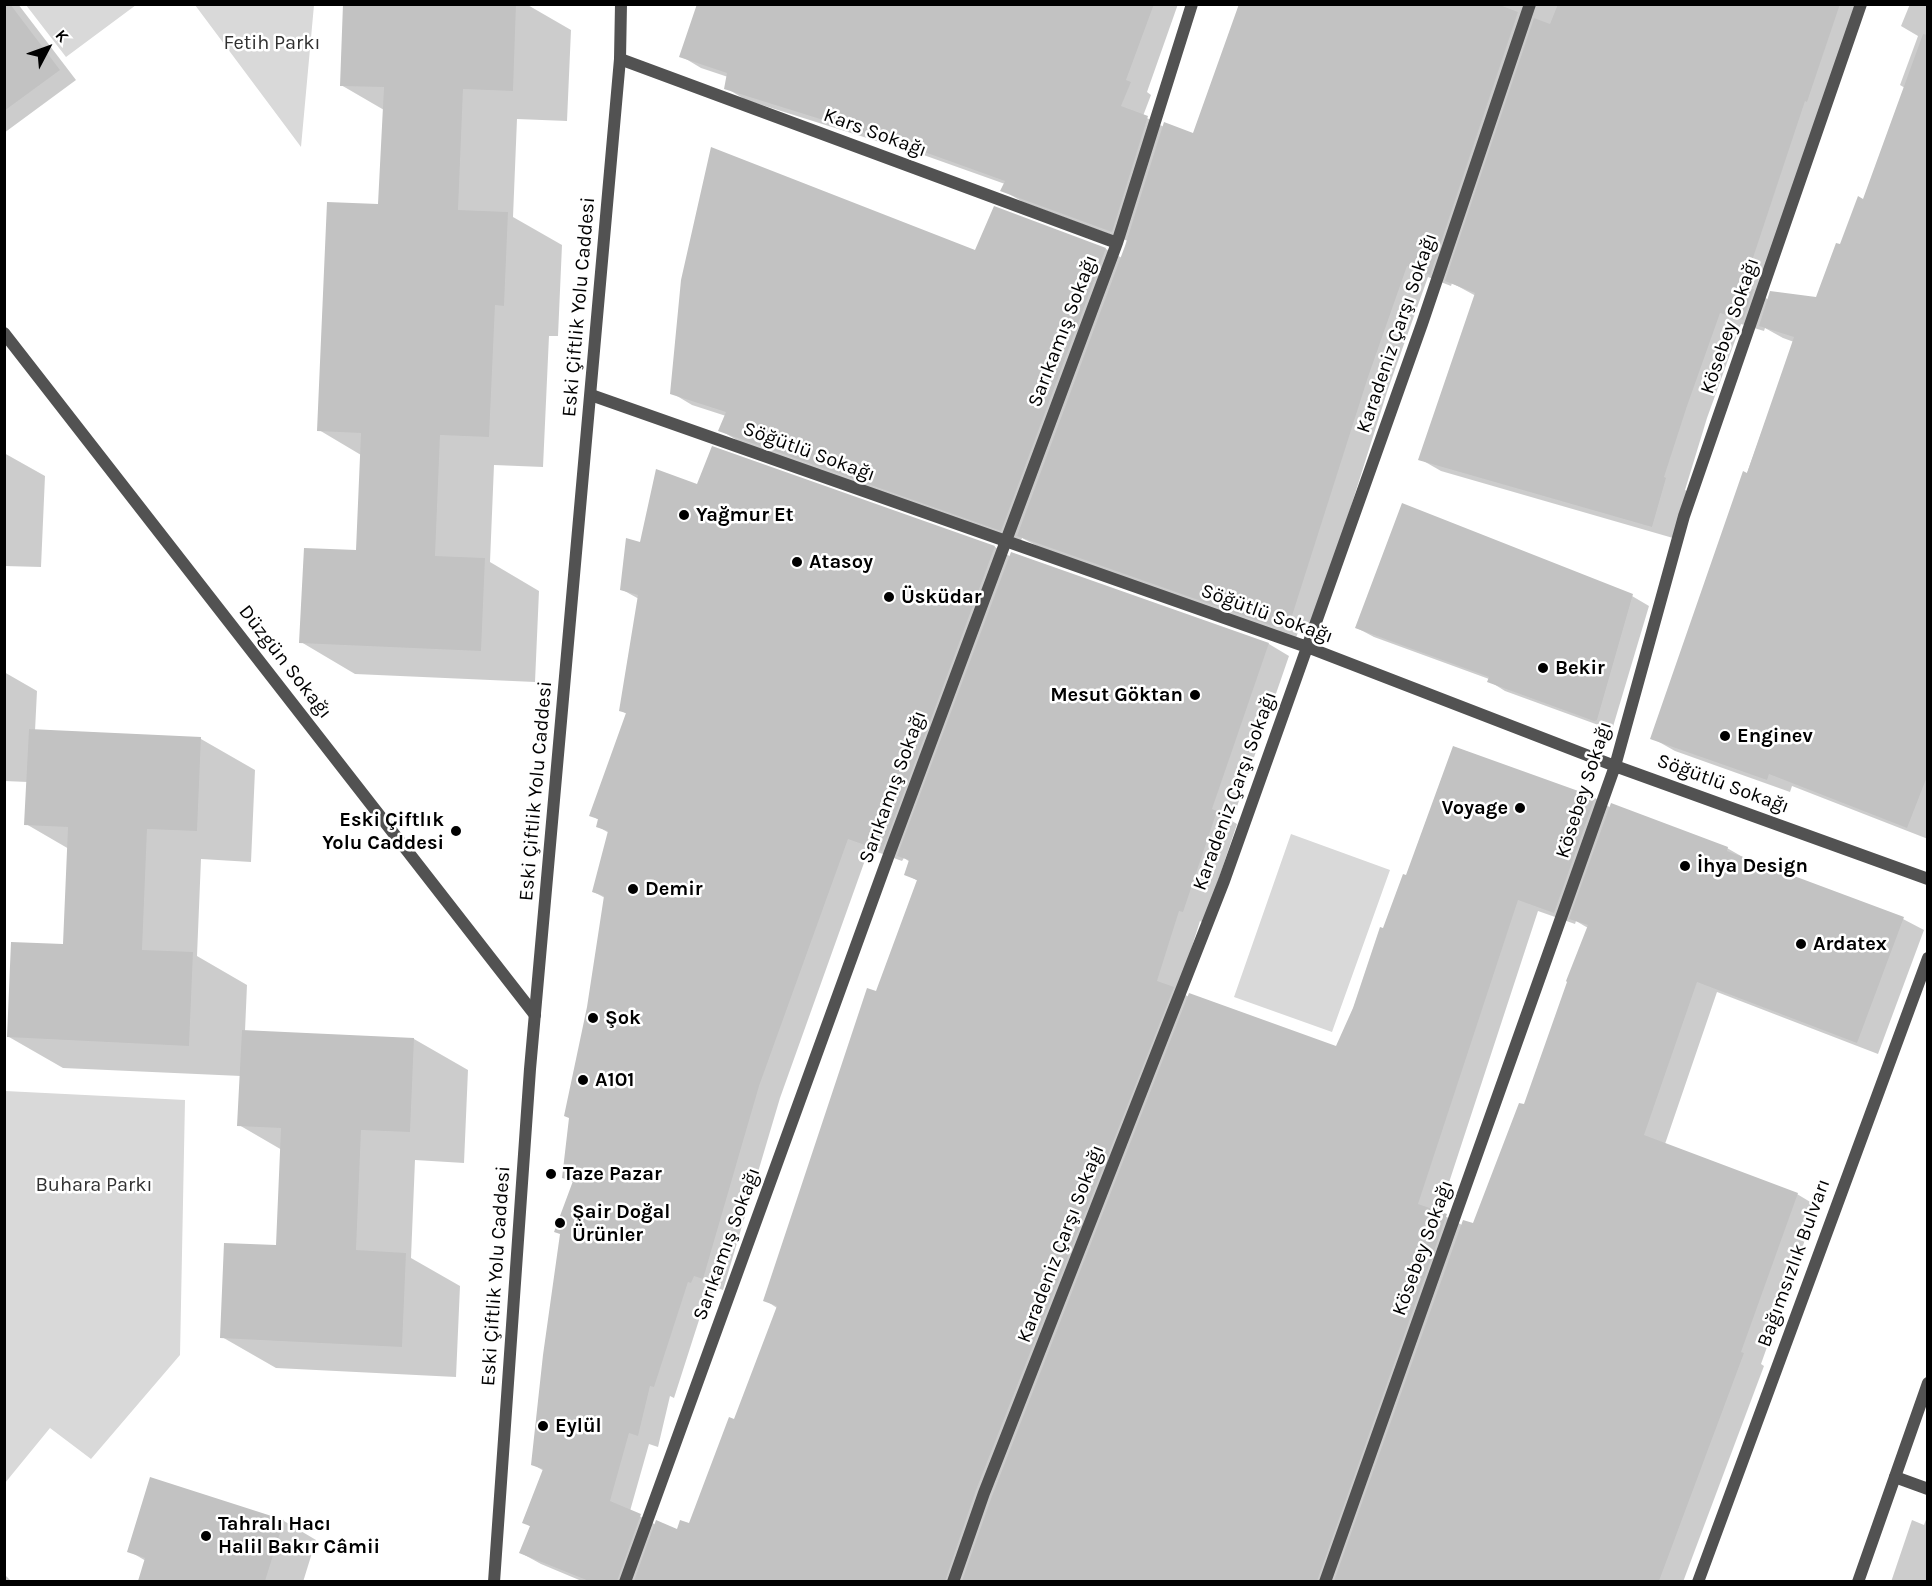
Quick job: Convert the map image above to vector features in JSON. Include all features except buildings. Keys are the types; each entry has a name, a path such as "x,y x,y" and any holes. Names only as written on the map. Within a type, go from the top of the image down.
{"street":[{"name":"Eski Çiftlik Yolu Caddesi","path":"494,1581 535,1015 620,59 621,4"},
{"name":"Sarıkamış Sokağı","path":"625,1581 1004,542 1117,243 1192,4"},
{"name":"Karadeniz Çarşı Sokağı","path":"953,1581 984,1493 1224,881 1422,324 1530,4"},
{"name":"Kösebey Sokağı","path":"1325,1581 1615,766 1684,516 1861,4"},
{"name":"Kars Sokağı","path":"620,59 1117,243"},
{"name":"Düzgün Sokağı","path":"4,333 535,1015"},
{"name":"Söğütlü Sokağı","path":"591,395 1307,647 1615,766 1928,879"},
{"name":"Bağımsızlık Bulvarı","path":"1698,1581 1928,958"},
{"path":"1858,1581 1928,1383"},
{"path":"1894,1477 1928,1489"}],"green space":[{"path":"26,5 136,5 66,57"},
{"name":"Fetih Parkı","path":"195,5 314,5 301,147"},
{"path":"1291,834 1390,870 1332,1032 1234,997"},
{"name":"Buhara Parkı","path":"5,1091 185,1100 180,1355 91,1459 50,1428 5,1483"}],"place":[{"name":"Yağmur Et","path":"684,515"},
{"name":"Atasoy","path":"797,562"},
{"name":"Üsküdar","path":"889,597"},
{"name":"Bekir","path":"1543,668"},
{"name":"Mesut Göktan","path":"1195,695"},
{"name":"Enginev","path":"1725,736"},
{"name":"Voyage","path":"1520,808"},
{"name":"Eski Çiftlık Yolu Caddesi","path":"456,831"},
{"name":"İhya Design","path":"1685,866"},
{"name":"Demir","path":"633,889"},
{"name":"Ardatex","path":"1801,944"},
{"name":"Şok","path":"593,1018"},
{"name":"A101","path":"583,1080"},
{"name":"Taze Pazar","path":"551,1174"},
{"name":"Şair Doğal Ürünler","path":"560,1223"},
{"name":"Eylül","path":"543,1426"},
{"name":"Tahralı Hacı Halil Bakır Câmii","path":"206,1536"}]}
